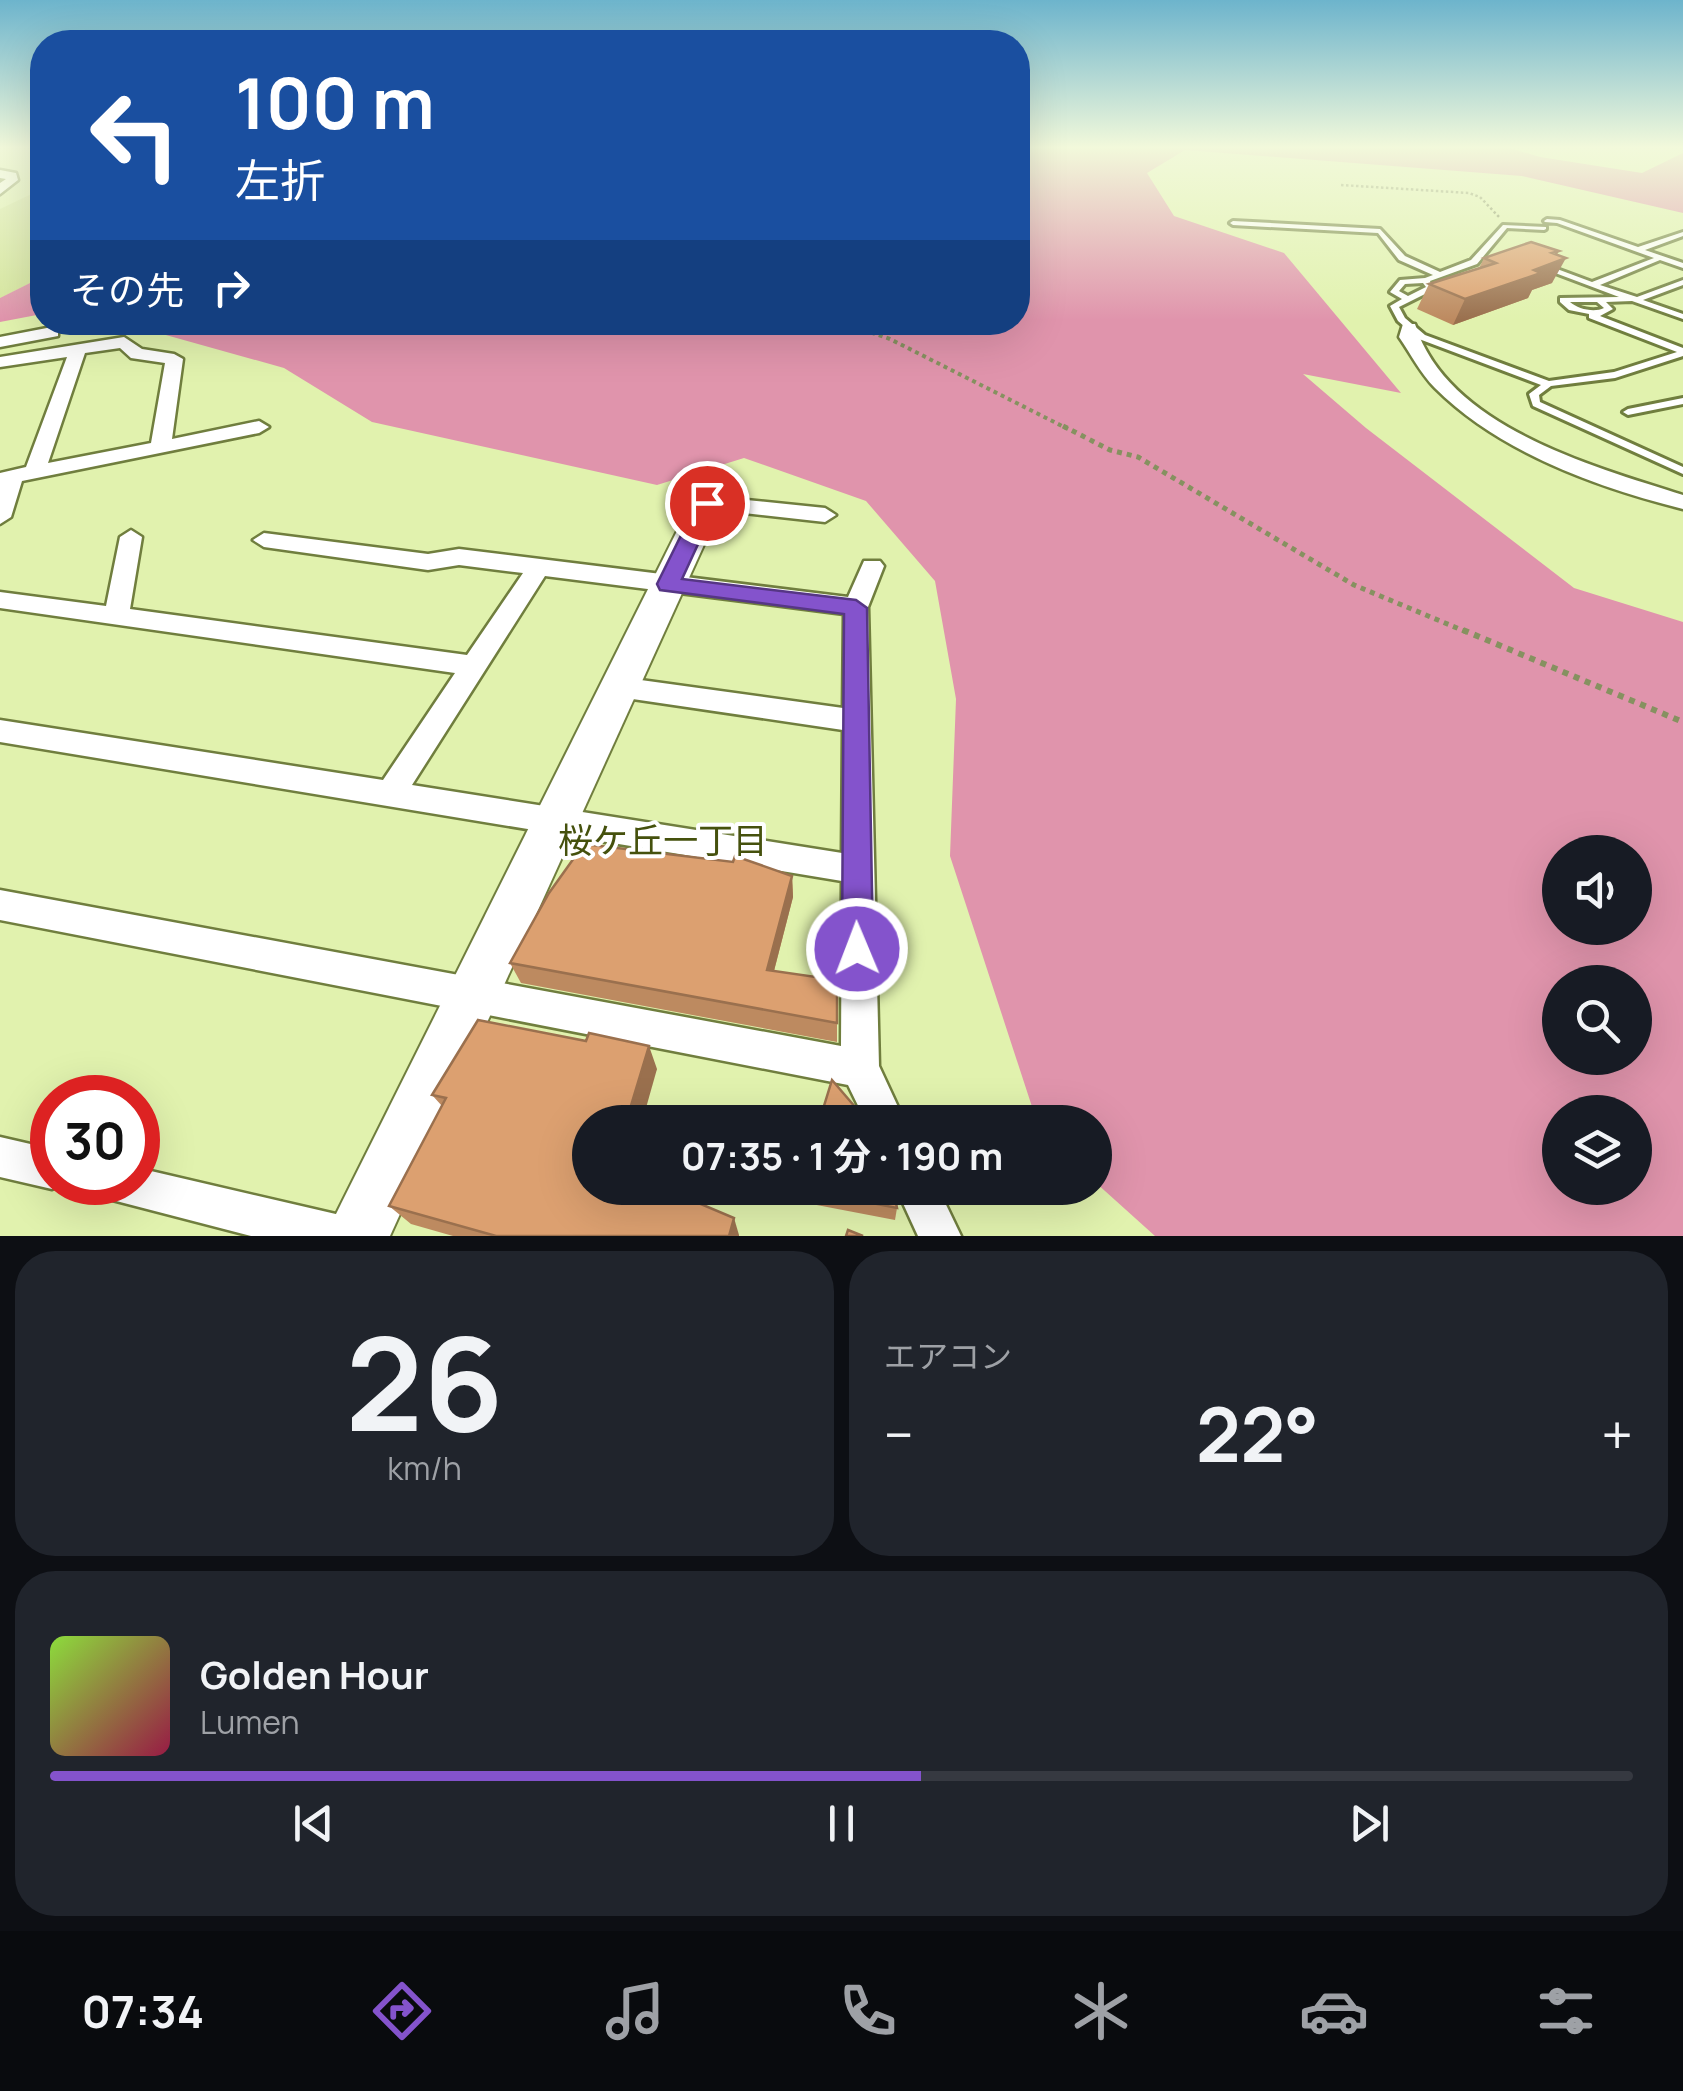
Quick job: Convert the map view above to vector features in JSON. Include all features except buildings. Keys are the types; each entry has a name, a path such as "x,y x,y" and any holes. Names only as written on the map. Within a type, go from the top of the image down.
{"street":[{"path":"1409,328 1408,337 1438,381 1496,427 1524,444 1683,502"},
{"path":"0,342 36,335"},
{"path":"0,362 124,342 137,354 174,359 160,446"},
{"path":"0,517 78,349"},
{"path":"16,476 259,427"},
{"path":"357,1236 707,503 825,515"},
{"path":"116,616 131,537"},
{"path":"264,540 428,562 459,558 856,608"},
{"path":"872,566 856,608 856,869 860,1068 878,1105"},
{"path":"390,794 538,568"},
{"path":"0,600 474,666"},
{"path":"619,687 856,721"},
{"path":"0,730 856,869"},
{"path":"0,905 860,1068"},
{"path":"0,1157 30,1164"},
{"path":"160,1194 340,1236"},
{"path":"925,1205 940,1236"}],"lane":[{"path":"1408,299 1398,296 1395,288 1403,282 1426,280 1467,266 1505,226 1558,221 1683,266"},
{"path":"1232,223 1380,232 1402,258 1438,274"},
{"path":"1637,250 1683,234"},
{"path":"1487,247 1505,253"},
{"path":"1594,284 1660,258"},
{"path":"1540,266 1683,317"},
{"path":"1426,280 1430,288 1394,306 1400,321 1446,349 1548,384"},
{"path":"1683,282 1638,300 1564,300 1583,312 1683,352"},
{"path":"1583,312 1604,313 1609,309 1600,302"},
{"path":"1683,352 1633,371 1548,384 1534,394 1536,404 1683,471"},
{"path":"1628,412 1683,402"}],"path":[{"path":"1487,205 1498,217 1545,225"},
{"path":"881,335 1110,450 1138,457 1354,585 1683,722"}],"shaded area":[{"path":"30,205 30,283 0,298 0,209"},
{"path":"1030,205 1167,205 1174,216 1284,253 1401,393 1303,374 1366,428 1574,588 1683,622 1683,1236 1155,1236 1112,1197 1112,1105 1031,1105 950,856 956,699 935,581 866,501 744,458 657,485 372,422 284,368 166,335 1030,335"},
{"path":"1647,205 1683,205 1683,213"},
{"path":"30,283 30,316 0,322 0,298"}],"district":[{"name":"桜ケ丘一丁目","path":"663,841"}],"route":[{"path":"707,503 668,584 856,608 857,949"}]}
